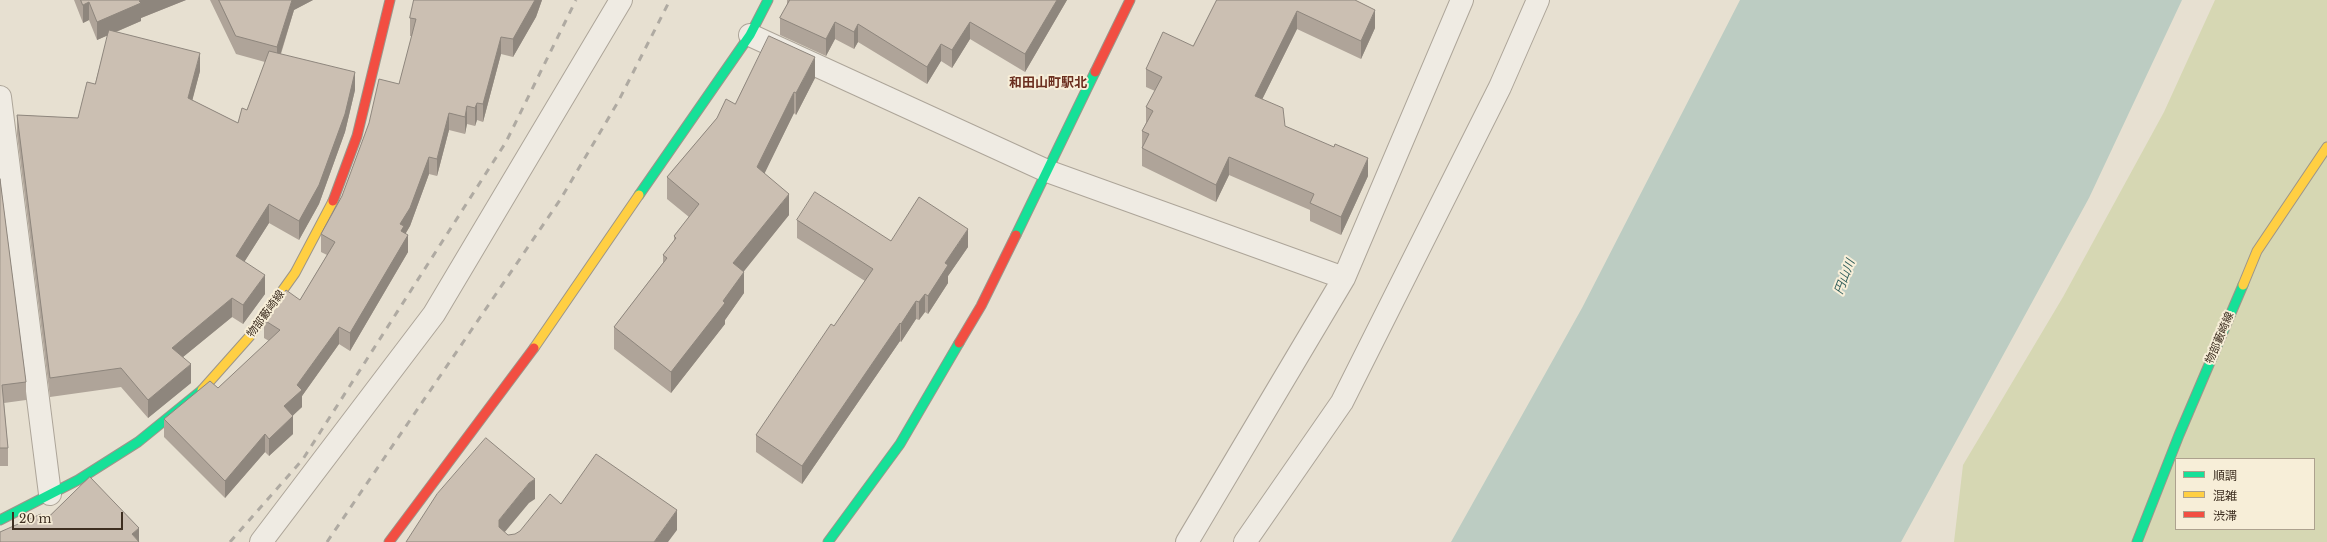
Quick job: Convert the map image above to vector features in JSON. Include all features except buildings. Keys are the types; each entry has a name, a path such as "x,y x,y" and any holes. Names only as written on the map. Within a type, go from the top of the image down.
{"street":[{"name":"物部藪崎線","path":"0,520 78,480 138,442 198,394 250,336 295,273 330,209 357,136 390,0"},
{"path":"261,542 434,314 621,0"},
{"path":"389,542 541,338 750,35 768,0"},
{"path":"828,542 900,444 981,306 1130,0"},
{"path":"1187,542 1344,278 1462,0"},
{"path":"1245,542 1342,402 1500,87 1538,0"},
{"path":"750,35 1047,171 1344,278"},
{"path":"0,97 50,494"},
{"name":"物部藪崎線","path":"2137,542 2179,435 2257,251 2327,147"}],"green space":[{"path":"2215,0 2327,0 2327,542 1954,542 1963,465 2063,297 2164,112"}],"water":[{"name":"円山川","path":"1740,0 2182,0 2089,198 1901,542 1451,542 1582,308"}],"railway":[{"path":"230,542 303,459 506,142 576,0"},
{"path":"327,542 560,200 618,102 670,0"}],"traffic: fast":[{"path":"639,195 750,35 768,0"},
{"path":"1016,235 1095,72"},
{"path":"2137,542 2179,435 2243,285"},
{"path":"828,542 900,444 959,343"},
{"path":"0,520 78,480 138,442 202,390"}],"traffic: slow":[{"path":"2243,285 2257,251 2327,147"},
{"path":"534,348 639,195"},
{"path":"202,390 250,336 295,273 333,201"}],"traffic: jam":[{"path":"333,201 357,136 390,0"},
{"path":"1095,72 1130,0"},
{"path":"959,343 981,306 1016,235"},
{"path":"389,542 534,348"}],"district":[{"name":"和田山町駅北","path":"1048,83"}]}
